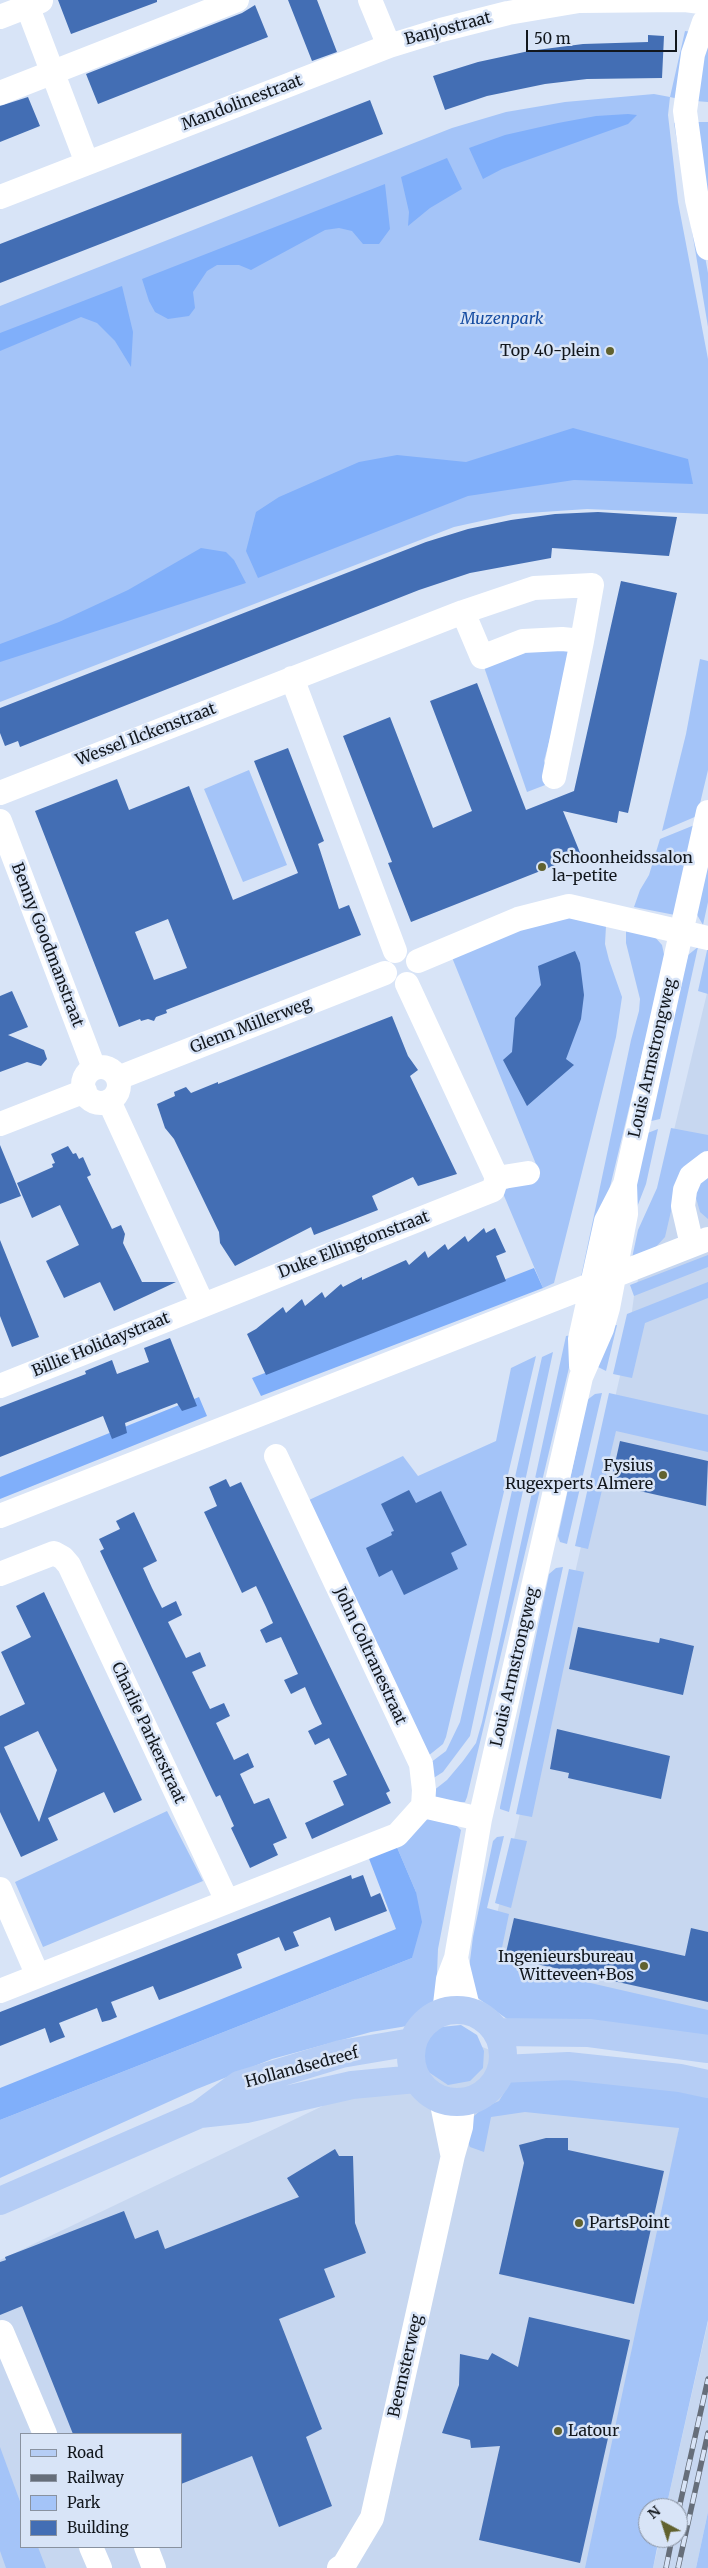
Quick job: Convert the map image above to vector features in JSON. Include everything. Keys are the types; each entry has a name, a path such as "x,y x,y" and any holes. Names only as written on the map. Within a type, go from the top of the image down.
{"main road":[{"path":"456,2012 485,2020 497,2032 502,2049 501,2069 494,2083 484,2093 471,2100 452,2100 427,2092 416,2079 410,2062 412,2042 421,2026 435,2014 456,2012"},
{"path":"497,2032 589,2033 708,2049"},
{"name":"Hollandsedreef","path":"0,2201 200,2114 239,2085 341,2054 412,2042"},
{"path":"501,2069 568,2066 680,2078 708,2084"},
{"name":"Hollandsedreef","path":"200,2114 246,2110 352,2085 416,2079"}],"street":[{"path":"0,93 238,0"},
{"path":"370,0 393,45"},
{"name":"Banjostraat","path":"393,45 508,13 579,1 685,0 708,3"},
{"path":"0,17 32,2 52,72 87,163"},
{"path":"708,17 704,22 694,54 685,111 697,200 708,248"},
{"name":"Mandolinestraat","path":"0,197 393,45"},
{"name":"Wessel Ilckenstraat","path":"0,793 463,612 534,588 592,585 554,778"},
{"path":"463,612 482,657 523,640 562,639 582,641"},
{"path":"292,678 395,951"},
{"name":"Louis Armstrongweg","path":"456,2012 456,1958 480,1819 581,1377 602,1329 603,1281 626,1214 625,1184 708,812"},
{"name":"Benny Goodmanstraat","path":"0,821 94,1068"},
{"path":"418,961 518,919 569,906 708,938"},
{"path":"395,951 408,951 418,961 417,976 406,984 392,982 384,973 385,960 395,951"},
{"name":"Glenn Millerweg","path":"118,1078 384,973"},
{"path":"406,984 497,1178 528,1173"},
{"path":"94,1068 110,1069 118,1078 118,1090 108,1101 94,1101 84,1090 85,1078 94,1068"},
{"path":"0,1124 84,1090"},
{"path":"108,1101 203,1304"},
{"path":"0,1516 700,1242 683,1206 685,1190 691,1176 708,1163"},
{"name":"Duke Ellingtonstraat","path":"203,1304 493,1190 497,1178"},
{"name":"Billie Holidaystraat","path":"0,1386 203,1304"},
{"name":"John Coltranestraat","path":"276,1456 421,1764 424,1790 423,1806"},
{"name":"Charlie Parkerstraat","path":"0,1574 54,1553 63,1558 69,1565 227,1901"},
{"path":"0,1991 397,1835 423,1806 480,1819"},
{"path":"0,1889 38,1976"},
{"name":"Beemsterweg","path":"339,2568 344,2565 372,2518 453,2155 452,2100"},
{"path":"2,2332 45,2433"},
{"path":"91,2548 100,2568"},
{"path":"146,2548 154,2568"}],"shaded area":[{"path":"637,115 628,124 502,169 483,179 469,148 505,135 558,123 596,116"},
{"path":"447,158 462,189 430,208 408,226 409,212 401,177"},
{"path":"385,184 390,229 379,244 363,244 352,231 339,228 325,230 251,270 239,265 217,265 207,271 193,292 195,308 189,316 168,319 155,312 149,301 142,279"},
{"path":"122,286 133,332 131,367 115,341 97,323 81,317 0,351 0,333"},
{"path":"573,428 688,459 693,484 574,480 468,496 258,578 246,551 256,512 279,497 359,462 397,455 466,462"},
{"path":"201,548 226,552 234,560 246,583 0,662 0,644 59,622 128,590"},
{"path":"708,989 708,2017 483,1975 628,1341 634,1296"},
{"path":"534,1268 543,1288 261,1396 252,1378"},
{"path":"199,1397 207,1416 0,1499 0,1477"},
{"path":"396,1845 416,1892 422,1922 412,1958 0,2120 0,2088 396,1929 368,1856"},
{"path":"463,2039 679,2128 597,2568 0,2568 0,2260"},
{"path":"708,2322 708,2512 696,2568 653,2568 658,2548 688,2548 688,2498 668,2498"}],"green space":[{"path":"685,31 692,32 679,99 670,97"},
{"path":"708,34 708,102 695,101"},
{"name":"Muzenpark","path":"654,94 670,97 668,115 678,202 708,359 708,514 587,509 513,514 454,527 0,702 0,306 452,128 506,112 565,102"},
{"path":"680,120 708,273 708,327 674,123"},
{"path":"694,122 708,122 708,211"},
{"path":"570,645 572,655 544,761 553,782 527,792 483,664 524,648"},
{"path":"700,659 708,661 708,770 697,816 662,831 686,734"},
{"path":"249,770 287,865 243,882 204,789"},
{"path":"697,824 675,915 634,907 640,890 649,875 660,839"},
{"path":"708,852 708,902 703,925 696,913"},
{"path":"557,915 606,926 605,944 622,997 616,1037 554,1283 543,1288 502,1191 540,1174 451,955"},
{"path":"626,929 654,936 662,945 665,959 589,1274 581,1277 631,1040 639,1011 640,999 626,943"},
{"path":"708,946 708,994 698,991"},
{"path":"698,947 660,1119 647,1122 688,955"},
{"path":"671,1128 708,1135 708,1152 680,1172 665,1237 653,1250 632,1258 638,1230 657,1188"},
{"path":"658,1129 646,1184 632,1220 636,1172 645,1134"},
{"path":"708,1173 708,1219 700,1212 696,1198 698,1186"},
{"path":"708,1255 708,1267 634,1296 630,1285"},
{"path":"708,1282 708,1298 645,1323 632,1378 613,1374 627,1314"},
{"path":"617,1325 606,1371 598,1367 608,1326"},
{"path":"577,1334 467,1797 465,1802 440,1799 434,1796 433,1791 447,1780 476,1743 566,1336"},
{"path":"553,1352 470,1736 443,1772 432,1779 430,1763 446,1751 460,1722 542,1357"},
{"path":"536,1356 446,1737 443,1744 428,1756 309,1500 403,1456 418,1476 496,1441 511,1368"},
{"path":"602,1393 567,1544 560,1542 558,1536 587,1400 595,1394"},
{"path":"609,1393 708,1415 708,1452 616,1431 588,1549 575,1546"},
{"path":"563,1567 509,1812 500,1809 500,1807 549,1574 556,1568"},
{"path":"569,1569 584,1572 532,1817 516,1814"},
{"path":"167,1811 203,1881 43,1947 15,1882"},
{"path":"427,1817 454,1823 461,1830 438,1949 436,1999 428,2015 413,2025 371,2032 272,2059 197,2089 0,2178 0,2120 412,1958 416,1892 396,1845"},
{"path":"504,1836 487,1908 509,1914 499,1962 708,2010 708,2037 514,2024 475,1996 468,1976 473,1937 493,1841 497,1837"},
{"path":"511,1838 527,1841 511,1908 495,1903"},
{"path":"461,2025 477,2035 484,2051 483,2068 470,2081 448,2085 427,2071 423,2054 427,2039 441,2027"},
{"path":"556,2073 708,2092 708,2320 668,2498 638,2498 638,2548 657,2548 653,2568 585,2568 679,2128 525,2112 491,2117 484,2152 470,2147 466,2138 473,2117 483,2108 499,2101 515,2075"},
{"path":"0,2447 20,2501 20,2548 38,2548 46,2568 6,2568 0,2551"},
{"path":"708,2512 708,2568 696,2568"}],"building":[{"path":"58,0 157,0 157,2 71,34"},
{"path":"288,0 317,0 337,52 312,61"},
{"path":"255,5 268,37 98,104 86,74 242,13"},
{"path":"648,35 664,36 662,78 587,79 545,84 487,96 445,110 433,76 478,62 529,51 583,44 648,42"},
{"path":"28,97 40,126 0,142 0,106"},
{"path":"370,100 383,134 0,283 0,244"},
{"path":"598,512 677,517 669,556 552,548 551,558 470,573 419,590 20,747 18,741 5,746 0,733 0,708 426,542 468,529 511,520 555,514"},
{"path":"621,581 677,593 628,813 619,811 617,823 563,811 581,855 411,922 388,863 392,862 343,736 390,717 433,828 472,811 430,701 477,683 526,810 574,791"},
{"path":"288,748 324,841 318,844 339,909 349,905 361,935 166,1010 167,1013 156,1017 154,1021 148,1019 141,1021 140,1019 119,1027 35,811 117,779 129,810 189,786 233,900 298,873 254,761","holes":["168,919 187,968 154,980 135,932"]},
{"path":"575,951 580,963 584,995 581,1019 566,1059 574,1065 527,1106 503,1060 512,1052 515,1018 541,985 538,966"},
{"path":"12,991 28,1027 8,1035 44,1050 47,1059 41,1066 27,1062 0,1072 0,996"},
{"path":"392,1016 408,1056 418,1070 410,1076 457,1174 418,1186 413,1177 372,1196 378,1210 314,1235 311,1227 235,1266 220,1243 219,1232 174,1139 165,1128 157,1104 175,1096 174,1092 186,1087 191,1093 218,1082 218,1084"},
{"path":"0,1145 21,1196 0,1204"},
{"path":"68,1146 73,1154 76,1153 79,1159 83,1157 91,1175 87,1177 112,1229 121,1225 125,1234 123,1243 142,1282 176,1282 114,1311 100,1282 64,1298 46,1261 79,1245 60,1205 32,1218 17,1183 53,1167 52,1164 55,1163 51,1154"},
{"path":"484,1228 486,1233 495,1228 506,1252 496,1256 506,1281 266,1375 247,1334 283,1307 286,1313 302,1299 305,1306 322,1292 325,1298 341,1284 343,1287 362,1277 362,1280 406,1260 409,1265 425,1251 428,1258 445,1244 448,1250 465,1236 468,1242"},
{"path":"0,1240 39,1337 12,1347 0,1316"},
{"path":"170,1338 197,1406 182,1411 177,1403 125,1423 127,1433 112,1439 103,1416 0,1457 0,1407 86,1374 85,1371 112,1360 117,1374 149,1362 144,1348"},
{"path":"620,1441 708,1461 706,1506 635,1490 636,1488 622,1479 612,1477"},
{"path":"226,1479 230,1487 241,1482 390,1791 386,1793 391,1803 312,1839 305,1823 344,1805 333,1781 347,1775 329,1738 315,1745 308,1731 322,1724 305,1687 291,1694 284,1680 298,1674 281,1637 266,1643 260,1630 273,1623 266,1607 256,1586 242,1593 204,1512 217,1506 209,1487"},
{"path":"409,1490 416,1503 441,1491 467,1545 451,1553 458,1569 404,1595 392,1570 379,1577 366,1548 392,1535 391,1532 394,1531 381,1504"},
{"path":"134,1512 157,1561 143,1568 152,1588 162,1608 176,1601 182,1615 168,1622 186,1658 200,1652 206,1666 192,1672 210,1709 224,1703 230,1716 216,1723 234,1760 248,1753 254,1767 240,1774 254,1804 269,1798 287,1838 273,1844 278,1855 250,1868 231,1828 234,1826 220,1795 216,1797 212,1789 100,1551 104,1549 99,1539 120,1529 116,1521"},
{"path":"44,1592 142,1800 114,1813 104,1792 48,1818 58,1840 21,1857 0,1812 0,1716 25,1704 1,1652 31,1637 16,1606","holes":["38,1731 57,1770 39,1822 4,1747"]},
{"path":"578,1627 659,1643 660,1638 694,1646 683,1695 569,1669"},
{"path":"557,1729 670,1756 661,1799 568,1778 569,1773 550,1769"},
{"path":"351,1875 352,1879 363,1875 371,1897 380,1893 387,1911 335,1931 330,1917 293,1932 299,1946 285,1951 279,1937 237,1954 242,1968 159,2000 153,1986 111,2002 117,2017 102,2022 97,2008 59,2023 65,2037 50,2043 45,2028 0,2046 0,2012"},
{"path":"514,1918 685,1956 691,1928 708,1932 708,2002 505,1957"},
{"path":"546,2138 568,2138 568,2150 664,2171 634,2304 499,2274 524,2163 519,2145"},
{"path":"335,2149 339,2156 353,2156 355,2223 366,2253 324,2269 335,2297 279,2319 322,2429 306,2437 332,2506 279,2527 252,2456 182,2484 182,2433 73,2433 22,2306 0,2315 0,2262 6,2260 5,2257 124,2211 135,2239 158,2230 165,2249 299,2197 287,2178"},
{"path":"529,2317 630,2340 580,2563 479,2540 500,2446 471,2448 470,2440 442,2433 459,2385 460,2354 488,2360 492,2353 518,2367"}],"railway":[{"path":"681,2498 708,2379"},
{"path":"678,2568 708,2433"},
{"path":"666,2568 670,2548"}],"place":[{"name":"Top 40-plein","path":"610,351"},
{"name":"Schoonheidssalon la-petite","path":"542,867"},
{"name":"Fysius Rugexperts Almere","path":"663,1475"},
{"name":"Ingenieursbureau Witteveen+Bos","path":"644,1966"},
{"name":"PartsPoint","path":"579,2223"},
{"name":"Latour","path":"558,2431"}]}
